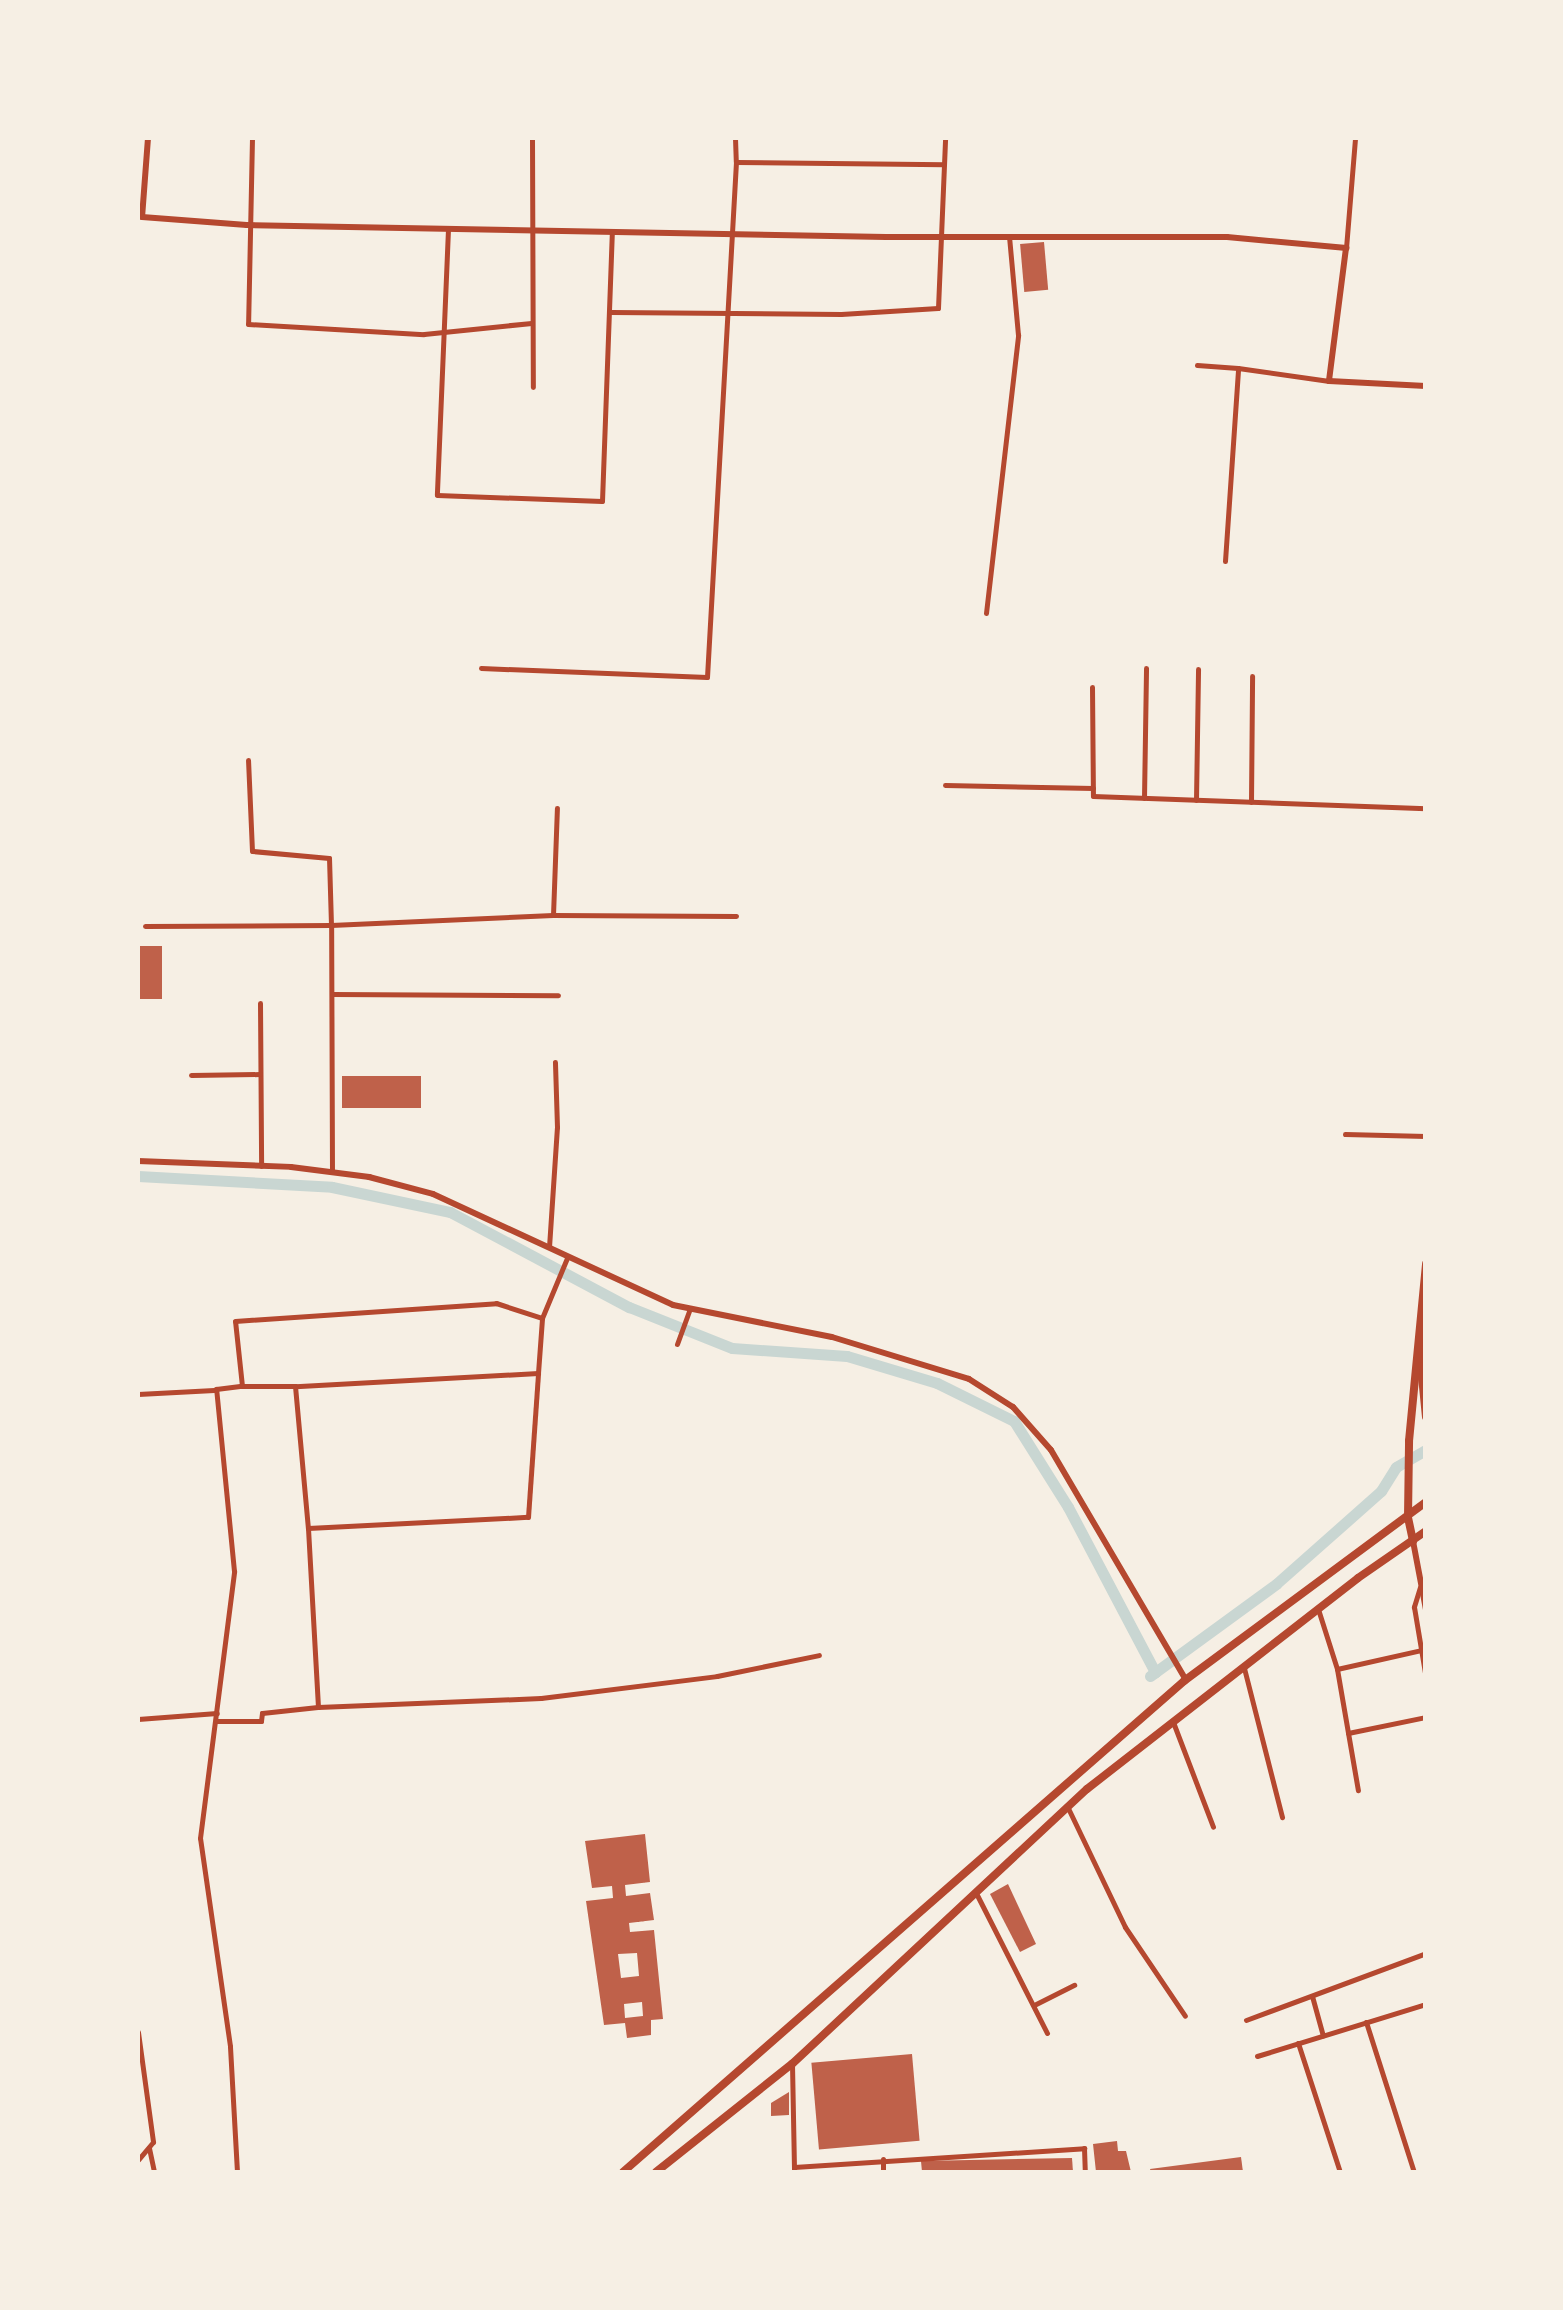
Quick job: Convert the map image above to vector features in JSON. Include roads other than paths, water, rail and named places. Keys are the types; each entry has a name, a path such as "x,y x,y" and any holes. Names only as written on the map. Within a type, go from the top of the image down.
{"main road":[{"path":"1412,1541 1408,1469 1426,1264"},
{"path":"1426,1325 1421,1366 1426,1416"},
{"path":"623,2172 1186,1680 1426,1502"},
{"path":"656,2172 764,2082 792,2064 1068,1808 1244,1665 1426,1531"}],"street":[{"path":"148,138 140,217 248,226 1227,237 1346,248"},
{"path":"252,138 248,324 446,333 530,323"},
{"path":"532,138 533,388"},
{"path":"481,668 706,677 735,234 735,138"},
{"path":"611,312 931,312 938,308 942,296 945,138"},
{"path":"1329,381 1355,138"},
{"path":"736,162 944,164"},
{"path":"448,229 437,496 602,501 612,231"},
{"path":"986,613 1018,334 1009,236"},
{"path":"1197,365 1329,381 1426,386"},
{"path":"1224,562 1238,368"},
{"path":"690,676 708,660"},
{"path":"1144,798 1146,668"},
{"path":"1196,800 1198,669"},
{"path":"1251,802 1252,676"},
{"path":"1092,687 1093,796 1426,808"},
{"path":"248,760 252,852 329,858 332,1172"},
{"path":"945,785 1093,788"},
{"path":"553,915 557,808"},
{"path":"144,926 332,925 553,915 736,916"},
{"path":"332,994 558,995"},
{"path":"260,1004 261,1166"},
{"path":"549,1250 557,1126 555,1062"},
{"path":"191,1075 260,1074"},
{"path":"1345,1134 1426,1136"},
{"path":"138,1161 332,1172 433,1194 566,1260 691,1309 832,1337 969,1380 1013,1407 1051,1450 1186,1680"},
{"path":"308,1528 528,1517 542,1318 566,1260"},
{"path":"242,1386 236,1321 496,1303 542,1318"},
{"path":"679,1340 691,1309"},
{"path":"138,1394 538,1373"},
{"path":"296,1386 318,1707"},
{"path":"216,1390 234,1571 200,1838 230,2046 237,2172"},
{"path":"1412,1541 1426,1610"},
{"path":"1420,1584 1414,1606 1426,1679"},
{"path":"1318,1609 1337,1670 1358,1790"},
{"path":"1337,1670 1421,1650"},
{"path":"138,1719 261,1720 262,1713 318,1707 541,1698 717,1676 818,1655"},
{"path":"1244,1665 1282,1818"},
{"path":"1348,1733 1426,1718"},
{"path":"1173,1722 1213,1827"},
{"path":"1068,1808 1124,1926 1185,2016"},
{"path":"976,1893 1047,2033"},
{"path":"1246,2020 1426,1953"},
{"path":"1034,2005 1074,1984"},
{"path":"1312,1996 1323,2036"},
{"path":"1258,2056 1426,2004"},
{"path":"1366,2022 1414,2172"},
{"path":"138,2032 154,2142 138,2160"},
{"path":"1298,2043 1340,2172"},
{"path":"792,2064 794,2170 883,2159 1084,2148 1085,2172"},
{"path":"149,2148 154,2172"},
{"path":"883,2159 883,2172"}],"waterway":[{"path":"138,1176 332,1187 450,1212 629,1307 732,1348 847,1356 937,1383 1014,1421 1068,1507 1155,1672"},
{"path":"1150,1676 1276,1584 1381,1491 1396,1467 1426,1450"}]}
